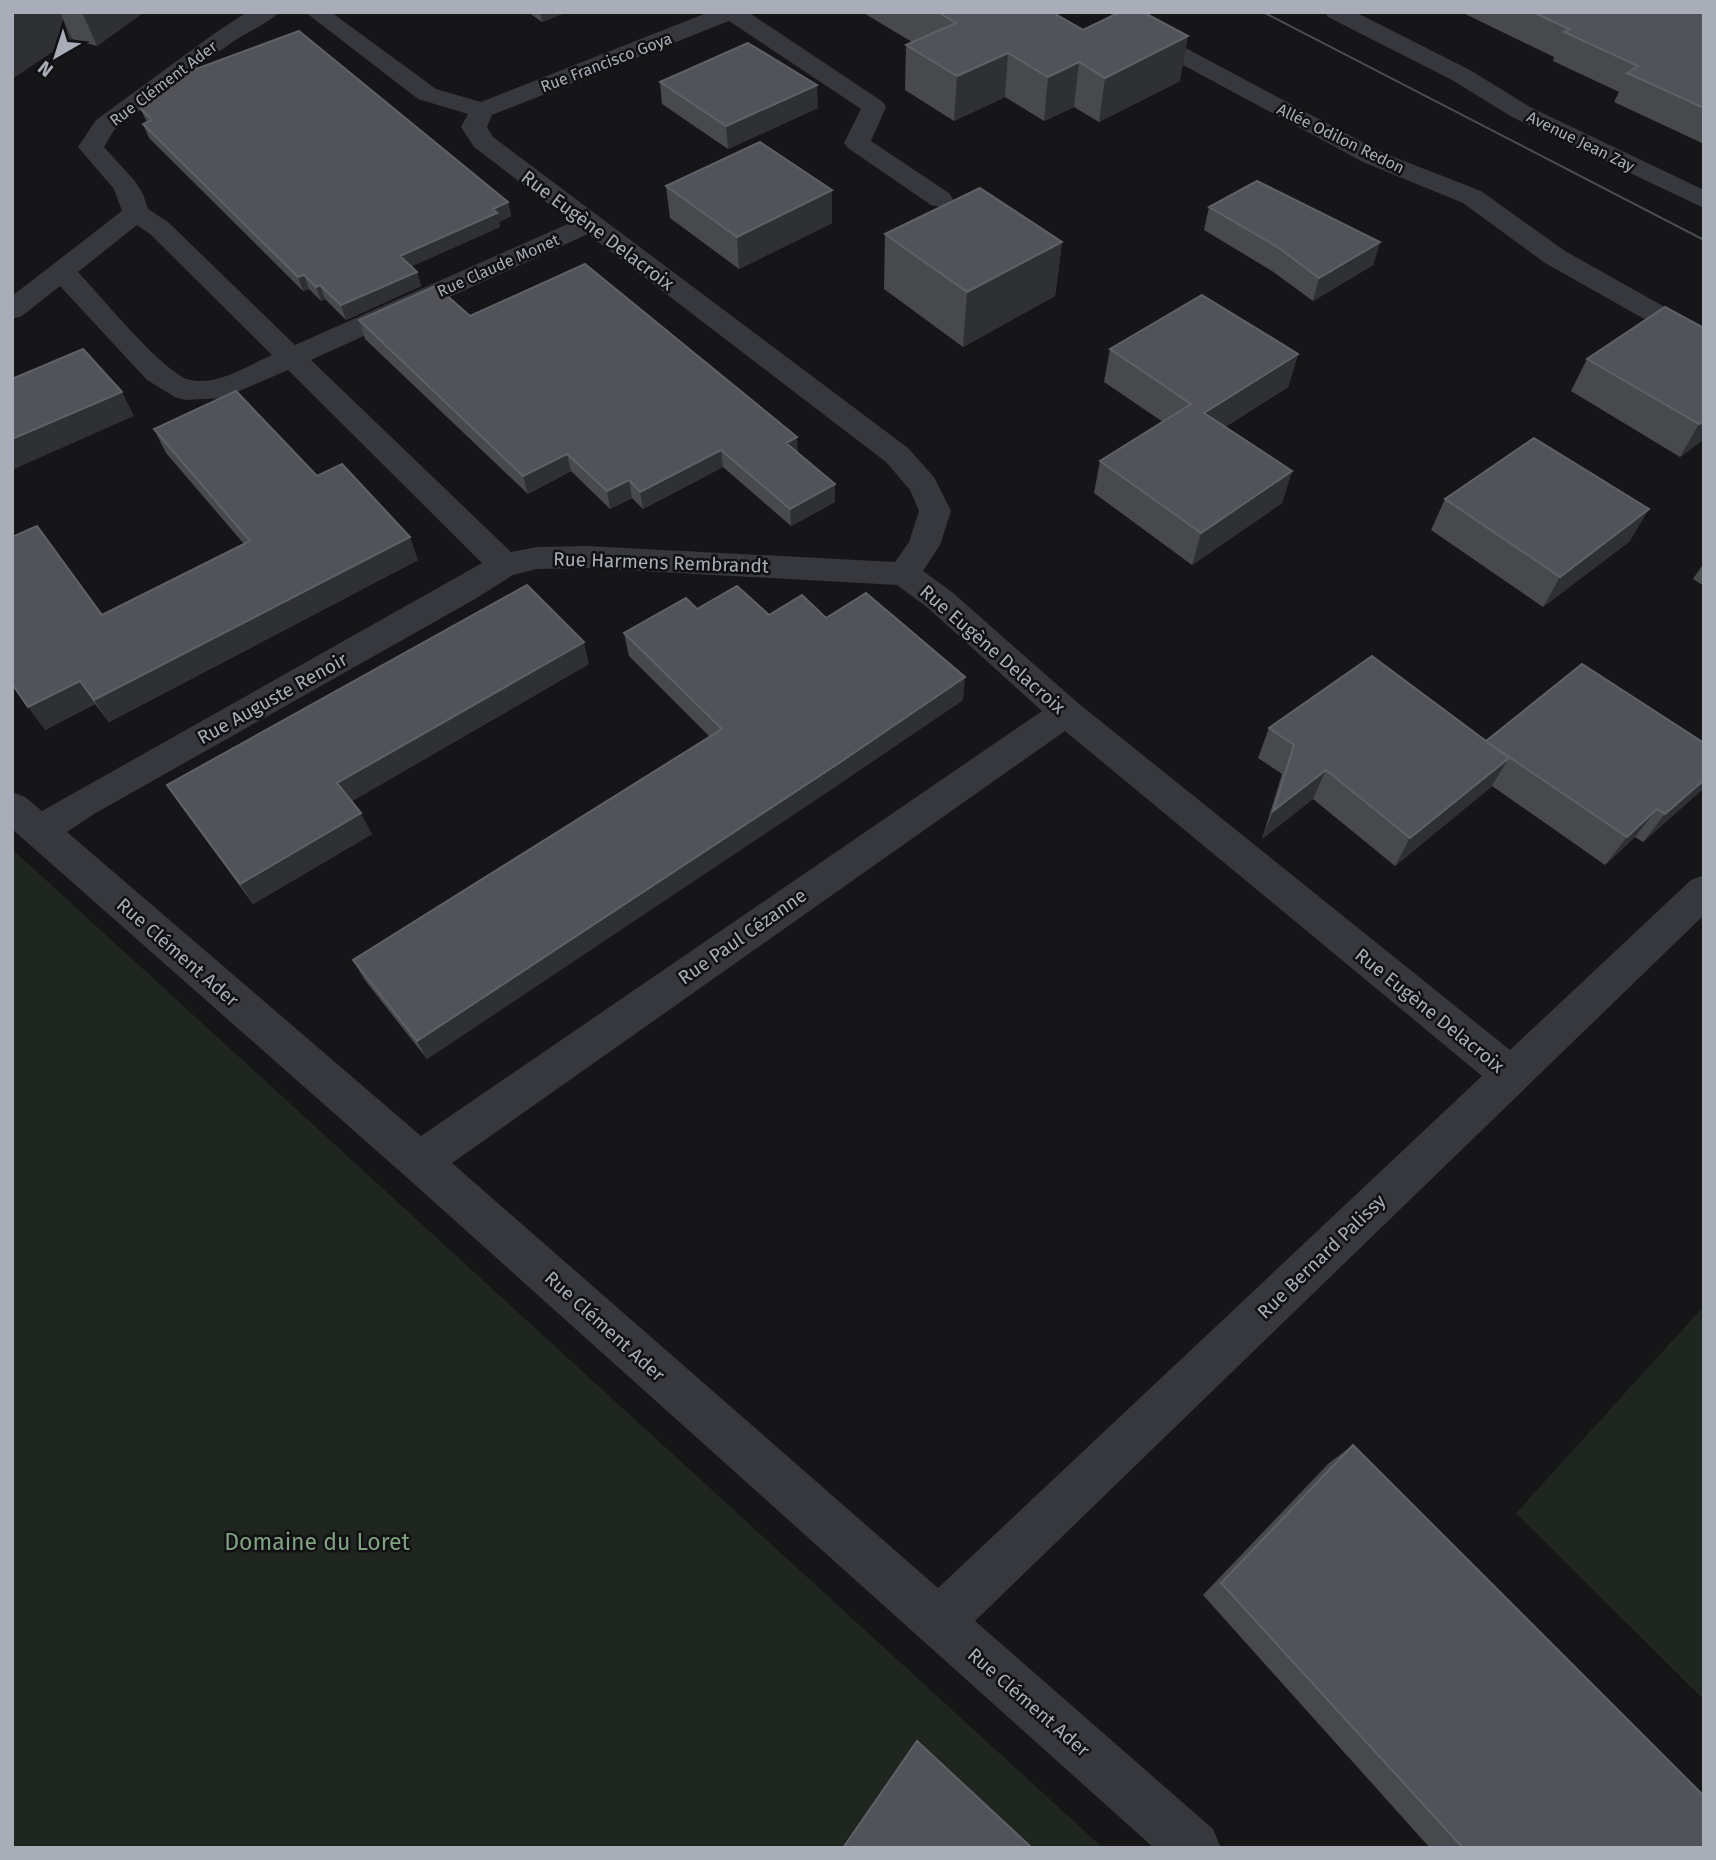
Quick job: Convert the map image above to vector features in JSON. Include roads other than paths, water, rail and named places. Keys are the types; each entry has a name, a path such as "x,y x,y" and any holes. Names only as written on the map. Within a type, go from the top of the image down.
{"street":[{"name":"Rue Clément Ader","path":"136,213 134,199 125,184 91,147 105,125 223,38 253,18 268,12"},
{"path":"316,12 427,94 482,110"},
{"path":"731,12 874,107 857,143 940,199"},
{"name":"Rue Francisco Goya","path":"482,110 731,12"},
{"name":"Allée Odilon Redon","path":"1130,12 1141,33 1372,157 1472,197 1555,257 1704,341"},
{"name":"Avenue Jean Zay","path":"1336,12 1461,75 1521,112 1704,200"},
{"name":"Avenue Jean Zay","path":"1461,75 1537,104 1704,190"},
{"name":"Rue Eugène Delacroix","path":"482,110 474,127 483,142 897,455 923,485 935,511 924,545 904,574 940,600 1066,712 1510,1075"},
{"path":"12,310 136,213 159,228 504,565"},
{"name":"Rue Claude Monet","path":"292,358 589,224"},
{"path":"63,272 157,373 185,390 223,388 292,358"},
{"name":"Rue Harmens Rembrandt","path":"504,565 537,558 587,557 904,574"},
{"name":"Rue Auguste Renoir","path":"26,819 81,804 463,591 504,565"},
{"name":"Rue Paul Cézanne","path":"419,1161 1066,712"},
{"name":"Rue Clément Ader","path":"26,819 419,1161 1194,1848"},
{"name":"Rue Bernard Palissy","path":"938,1622 1704,891"}],"tram line":[{"path":"1263,12 1704,240"}],"park label":[{"name":"Domaine du Loret","path":"317,1542"}]}
